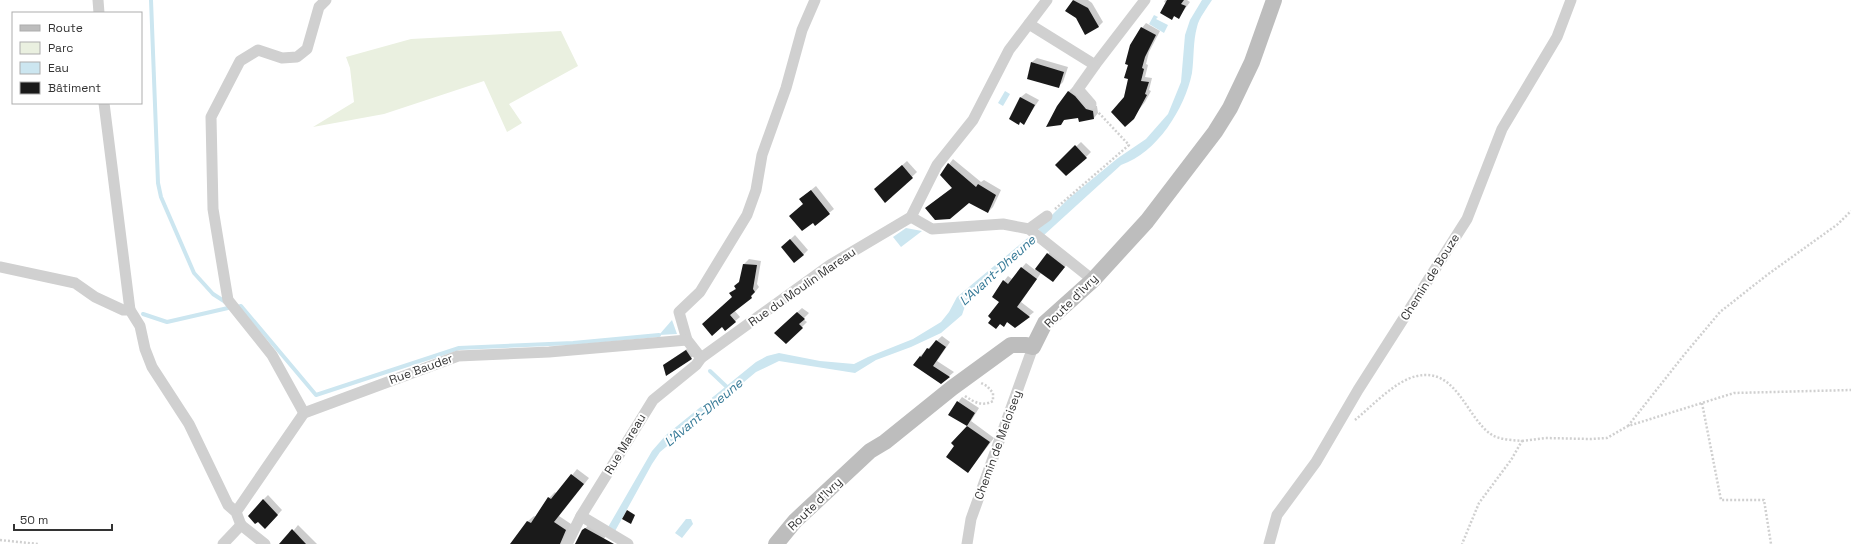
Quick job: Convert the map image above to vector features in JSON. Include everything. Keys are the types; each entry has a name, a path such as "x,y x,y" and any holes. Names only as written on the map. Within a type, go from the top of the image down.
{"main road":[{"name":"Route d'Ivry","path":"776,544 795,521 870,451 885,442 952,388 1011,345 1026,345 1033,347 1045,323 1093,280 1147,221 1215,132 1230,108 1252,62 1274,0"}],"street":[{"path":"98,0 99,12"},
{"path":"236,512 304,413 272,355 228,300 213,210 210,117 240,61 258,50 282,58 297,57 307,49 319,7 326,0"},
{"path":"701,358 687,340 679,312 700,292 747,215 756,190 762,155 786,88 802,30 815,0"},
{"path":"1048,0 1009,50 973,120 937,165 911,217 932,229 1003,224 1034,233 1093,280"},
{"path":"1091,104 1078,89 1145,0"},
{"name":"Chemin de Bouze","path":"1269,544 1277,515 1316,462 1358,390 1467,219 1502,129 1557,37 1571,0"},
{"path":"1029,24 1095,65"},
{"path":"104,104 130,310 140,326 145,349 152,367 189,424 228,505 236,512 241,525 265,544"},
{"path":"1034,233 1047,216"},
{"name":"Rue du Moulin Mareau","path":"701,358 830,265 911,217"},
{"path":"0,267 75,284 94,298 123,310 130,310"},
{"name":"Rue Bauder","path":"304,413 458,356 549,352 687,340"},
{"name":"Chemin de Meloisey","path":"966,544 971,519 1033,347"},
{"name":"Rue Mareau","path":"567,544 581,516 653,400 696,365 701,358"},
{"path":"581,516 628,544"},
{"path":"223,544 241,525"}],"path":[{"path":"1047,216 1129,144 1091,104"},
{"path":"1628,426 1684,354 1720,312 1767,275 1838,224 1851,211"},
{"path":"1352,423 1399,384 1416,376 1431,375 1443,380 1458,393 1484,429 1493,436 1522,441 1545,438 1607,438 1628,426 1734,393 1851,390"},
{"path":"952,388 975,403 985,405 992,401 993,393 987,386 968,376"},
{"path":"1702,403 1721,500 1764,500 1771,544"},
{"path":"1462,544 1478,503 1511,460 1522,441"},
{"path":"0,540 38,544"}],"green space":[{"path":"561,31 578,66 509,104 522,123 507,132 484,81 384,114 313,127 354,102 350,68 346,57 411,39"}],"water":[{"path":"1202,0 1212,0 1201,17 1197,27 1192,73 1188,87 1176,114 1167,128 1146,150 1134,159 1121,165 1044,235 1038,229 1068,199 1118,158 1146,139 1168,114 1181,82 1185,35 1190,20"},
{"path":"1154,15 1158,17 1156,19 1168,25 1164,33 1149,24"},
{"path":"1005,91 1010,94 1003,106 998,103"},
{"path":"906,228 922,231 901,247 893,237"},
{"name":"L'Avant-Dheune","path":"1030,236 1038,240 967,300 962,315 941,333 911,347 876,360 855,373 779,361 756,372 660,452 614,533 607,529 652,451 666,435 756,362 767,356 779,353 820,361 854,364 913,339 941,322 949,312 957,297"},
{"path":"672,320 677,334 659,335"},
{"path":"686,519 691,519 693,524 682,538 675,533"}],"building":[{"path":"1073,0 1088,8 1099,27 1085,35 1076,18 1065,11"},
{"path":"1167,0 1184,0 1181,4 1186,6 1179,19 1174,16 1172,20 1160,13"},
{"path":"1141,27 1156,35 1145,57 1142,68 1144,69 1141,81 1149,82 1145,94 1147,95 1134,119 1125,127 1111,112 1124,97 1128,79 1124,78 1128,65 1125,64 1130,45"},
{"path":"1031,62 1064,72 1059,88 1027,79"},
{"path":"1068,91 1075,96 1086,109 1093,111 1094,119 1079,122 1078,118 1064,120 1061,125 1046,127 1057,106"},
{"path":"1020,97 1035,105 1024,125 1020,122 1019,125 1009,119"},
{"path":"1075,145 1087,158 1066,176 1055,165"},
{"path":"948,163 976,187 978,184 996,195 988,213 969,203 950,219 935,220 925,208 952,188 940,175"},
{"path":"902,165 913,178 885,203 874,189"},
{"path":"811,190 830,214 815,226 813,223 802,231 789,216 803,204 799,199"},
{"path":"790,239 804,255 794,263 781,247"},
{"path":"1047,253 1065,267 1053,282 1035,269"},
{"path":"743,264 757,265 753,289 755,292 751,296 752,298 730,315 736,322 725,331 722,327 712,336 702,324 732,297 729,293 736,289 734,286 739,282"},
{"path":"1021,267 1037,279 1017,307 1030,317 1015,328 1007,322 1004,327 1000,324 996,329 988,323 991,319 988,316 999,302 992,297 1003,280 1008,284"},
{"path":"797,312 805,319 799,324 803,328 786,344 774,333"},
{"path":"936,340 946,347 933,366 950,377 941,384 913,365 927,348 929,349"},
{"path":"686,350 692,359 666,376 663,365"},
{"path":"957,401 975,413 967,426 948,415"},
{"path":"967,426 990,442 968,473 946,457 954,446 951,443"},
{"path":"571,474 584,484 554,522 566,530 560,544 510,544 527,521 531,523 548,497 551,499"},
{"path":"263,499 278,515 265,529 258,522 255,524 248,516"},
{"path":"627,510 635,515 631,524 622,519"},
{"path":"585,528 614,544 575,544 582,530"},
{"path":"292,529 306,544 279,544"}],"waterway":[{"path":"151,0 158,183 161,197 194,273 213,294 227,303"},
{"path":"237,307 241,306 316,395 459,348 573,343 659,335"},
{"path":"143,314 167,322 228,308"},
{"name":"L'Avant-Dheune","path":"710,371 729,389"}]}
